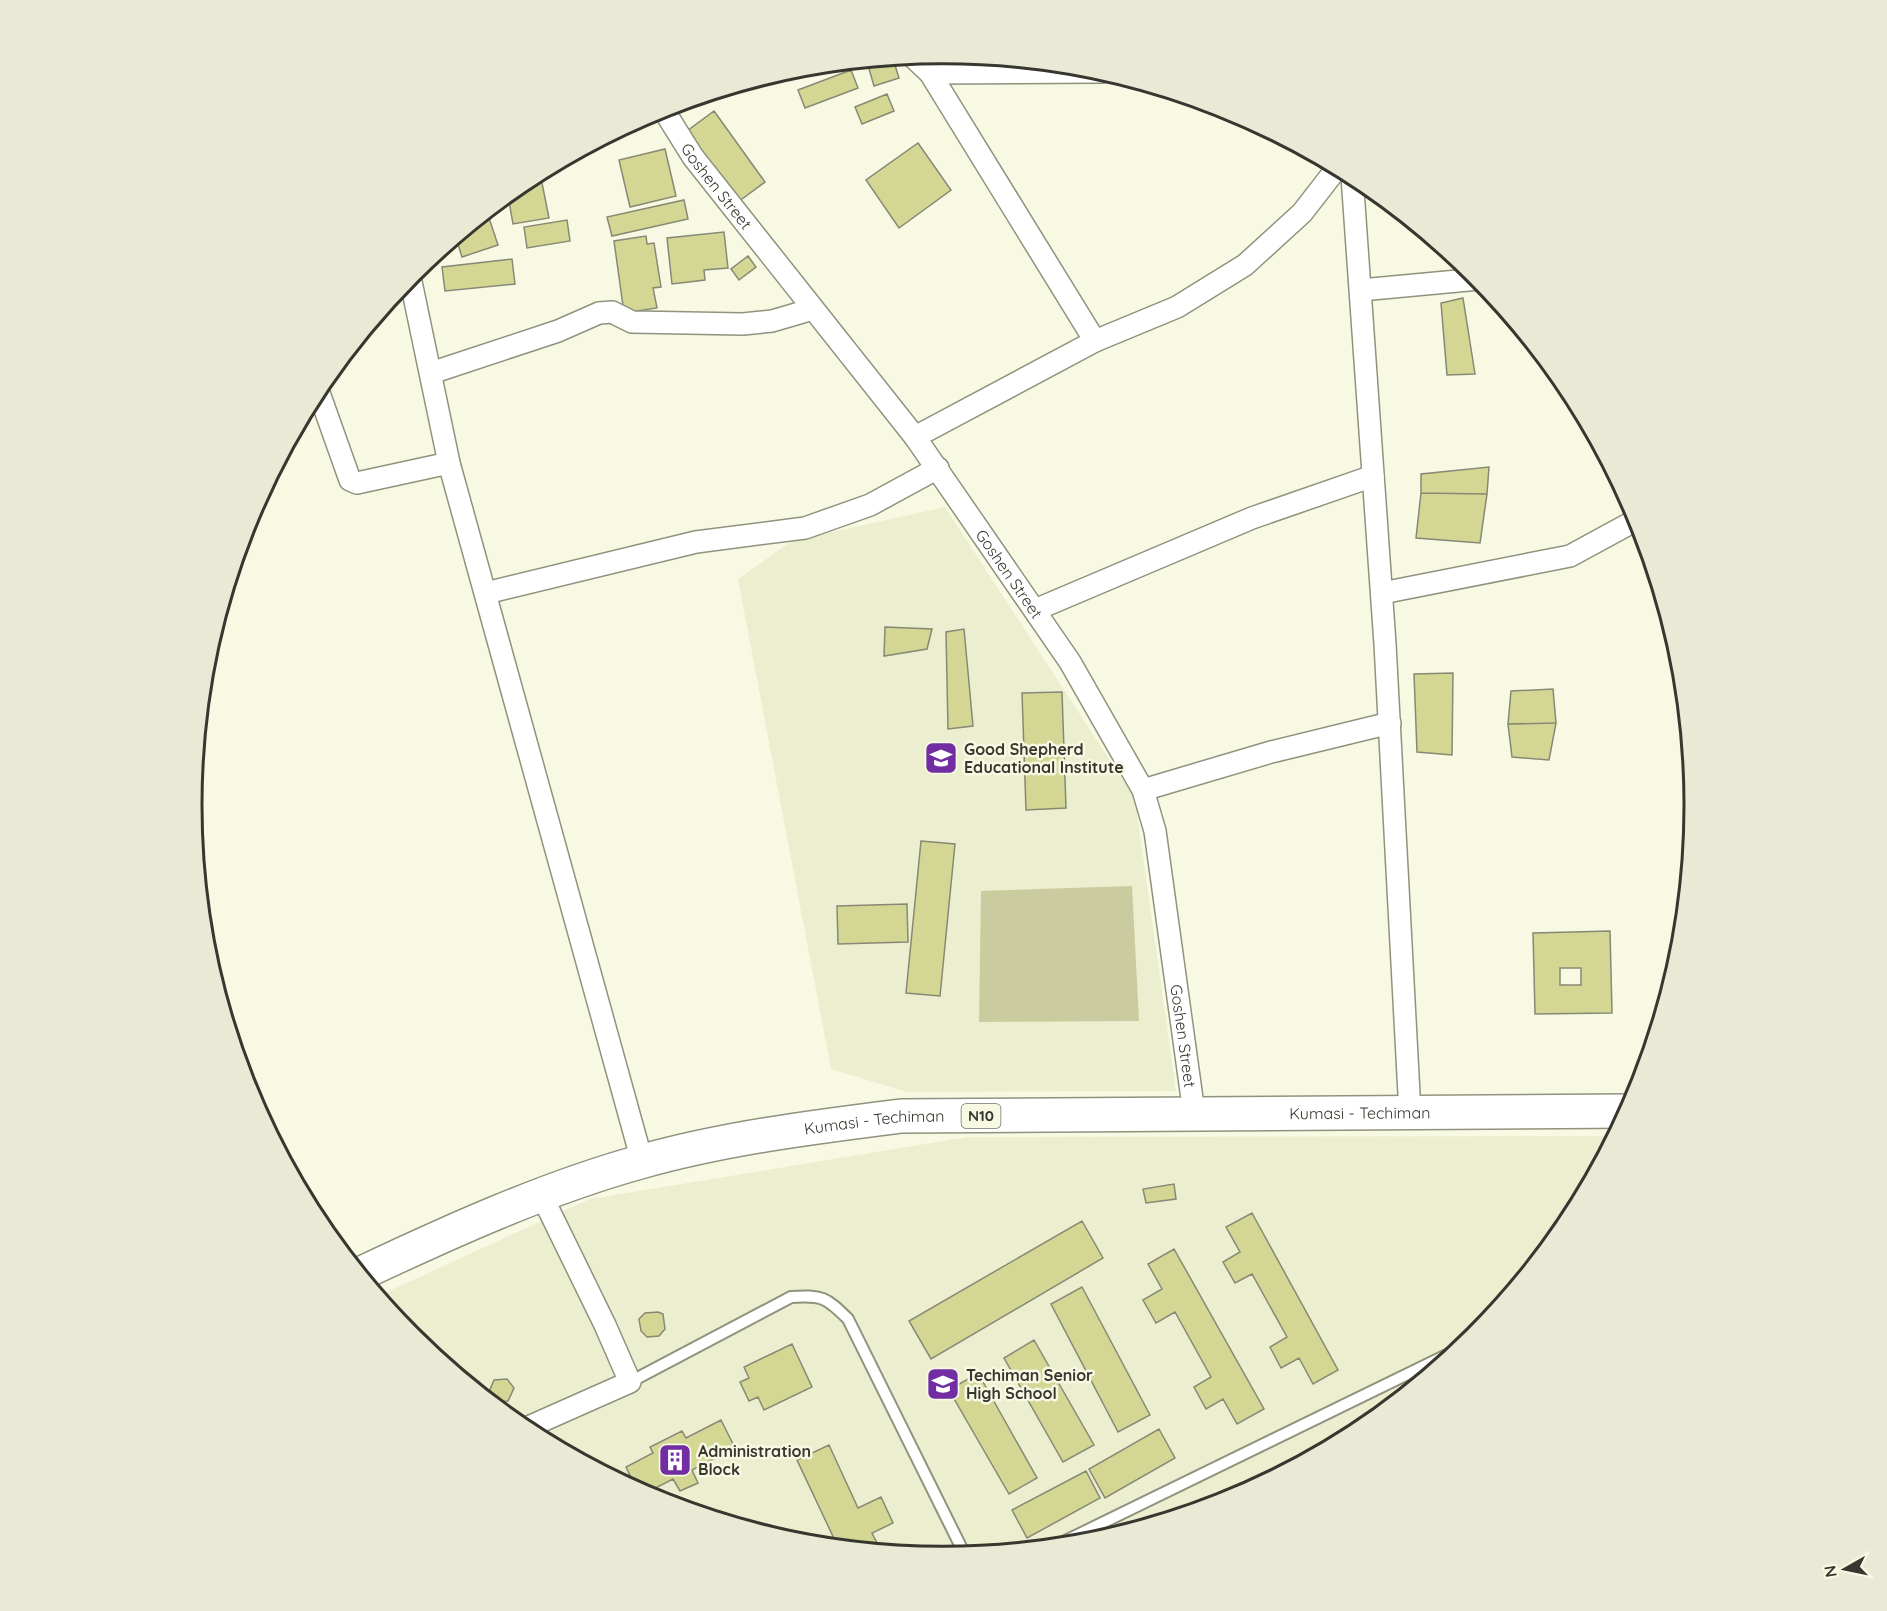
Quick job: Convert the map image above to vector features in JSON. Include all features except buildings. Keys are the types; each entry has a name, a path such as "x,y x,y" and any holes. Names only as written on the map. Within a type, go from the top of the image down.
{"highway":[{"name":"Kumasi - Techiman","path":"367,1271 453,1232 590,1177 642,1161 806,1128 901,1116 1618,1111"}],"street":[{"path":"921,65 930,73 1095,341"},
{"path":"930,73 1048,72"},
{"name":"Goshen Street","path":"668,118 693,157 938,468 1070,662 1143,789 1155,831 1194,1113"},
{"path":"915,436 1095,341 1177,307 1245,265 1302,213 1332,175"},
{"path":"1353,188 1382,593 1410,1113"},
{"path":"1361,290 1465,280"},
{"path":"413,289 449,463 642,1161"},
{"path":"431,373 558,331 599,313 612,312 632,322 742,324 772,321 813,309"},
{"path":"322,402 350,480 357,483 449,463"},
{"path":"486,592 696,542 805,528 870,505 938,468"},
{"path":"1035,610 1252,518 1373,476"},
{"path":"1382,593 1570,556 1629,524"},
{"path":"1143,789 1271,752 1390,723"},
{"path":"535,1424 630,1382 542,1196"}],"lane":[{"path":"630,1382 790,1297 810,1296 829,1300 848,1319 961,1546"},
{"path":"1081,1533 1434,1361"}],"shaded area":[{"name":"Good Shepherd Educational Institute","path":"945,507 1135,799 1176,1091 907,1092 831,1069 738,579 792,541"},
{"path":"1132,886 1139,1021 979,1022 981,891"},
{"name":"Techiman Senior High School","path":"1606,1136 1560,1217 1501,1294 1432,1363 1355,1422 1271,1470 1182,1507 1088,1532 1040,1540 992,1545 895,1545 799,1532 705,1507 616,1470 532,1422 455,1363 385,1293 590,1199 968,1137"}],"place":[{"name":"Good Shepherd Educational Institute","path":"941,758"},
{"name":"Techiman Senior High School","path":"943,1384"},
{"name":"Administration Block","path":"675,1460"}]}
